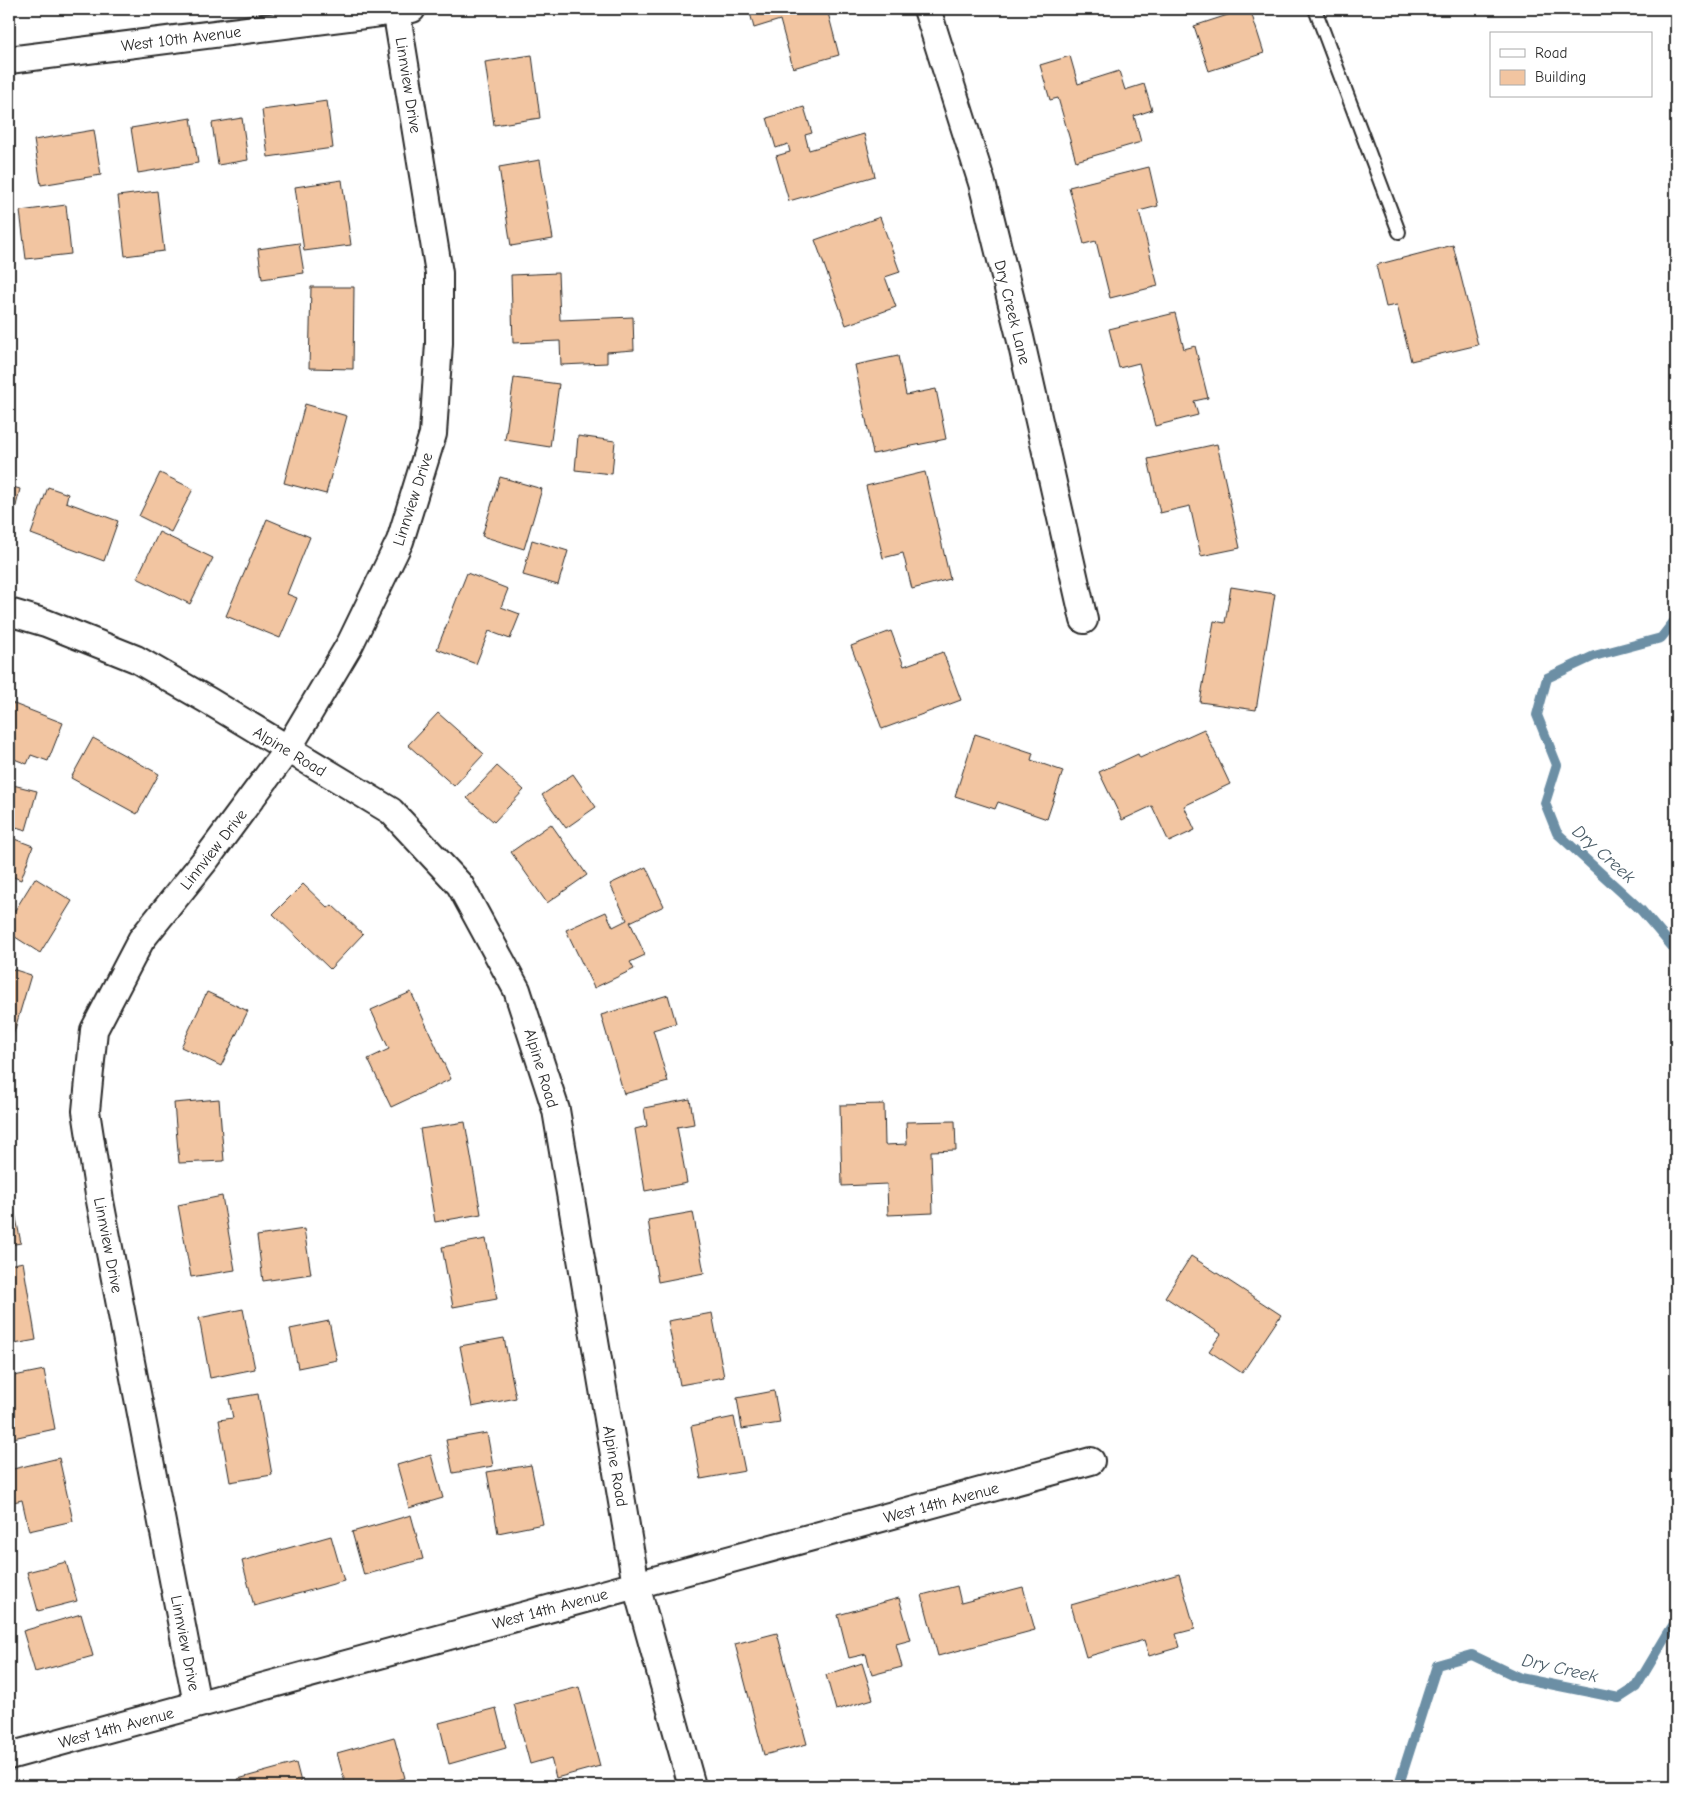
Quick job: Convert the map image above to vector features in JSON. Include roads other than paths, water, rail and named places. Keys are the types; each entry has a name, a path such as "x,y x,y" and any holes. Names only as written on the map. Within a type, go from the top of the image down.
{"street":[{"name":"Dry Creek Lane","path":"927,9 982,183 1020,337 1084,620"},
{"name":"West 10th Avenue","path":"9,60 402,10"},
{"name":"Linnview Drive","path":"198,1704 100,1201 86,1111 94,1030 141,940 207,858 287,750 350,644 400,541 432,434 439,343 439,273 402,10"},
{"name":"Alpine Road","path":"9,612 46,623 136,659 209,701 391,812 460,885 517,990 556,1110 636,1585 692,1786"},
{"name":"West 14th Avenue","path":"9,1756 1091,1461"}],"lane":[{"path":"1315,9 1399,232"}],"waterway":[{"name":"Dry Creek","path":"1676,619 1661,638 1594,656 1547,678 1537,715 1557,765 1545,803 1557,833 1641,910 1676,951"},
{"name":"Dry Creek","path":"1401,1786 1400,1781 1437,1665 1472,1655 1520,1678 1619,1698 1636,1687 1676,1621"}]}
